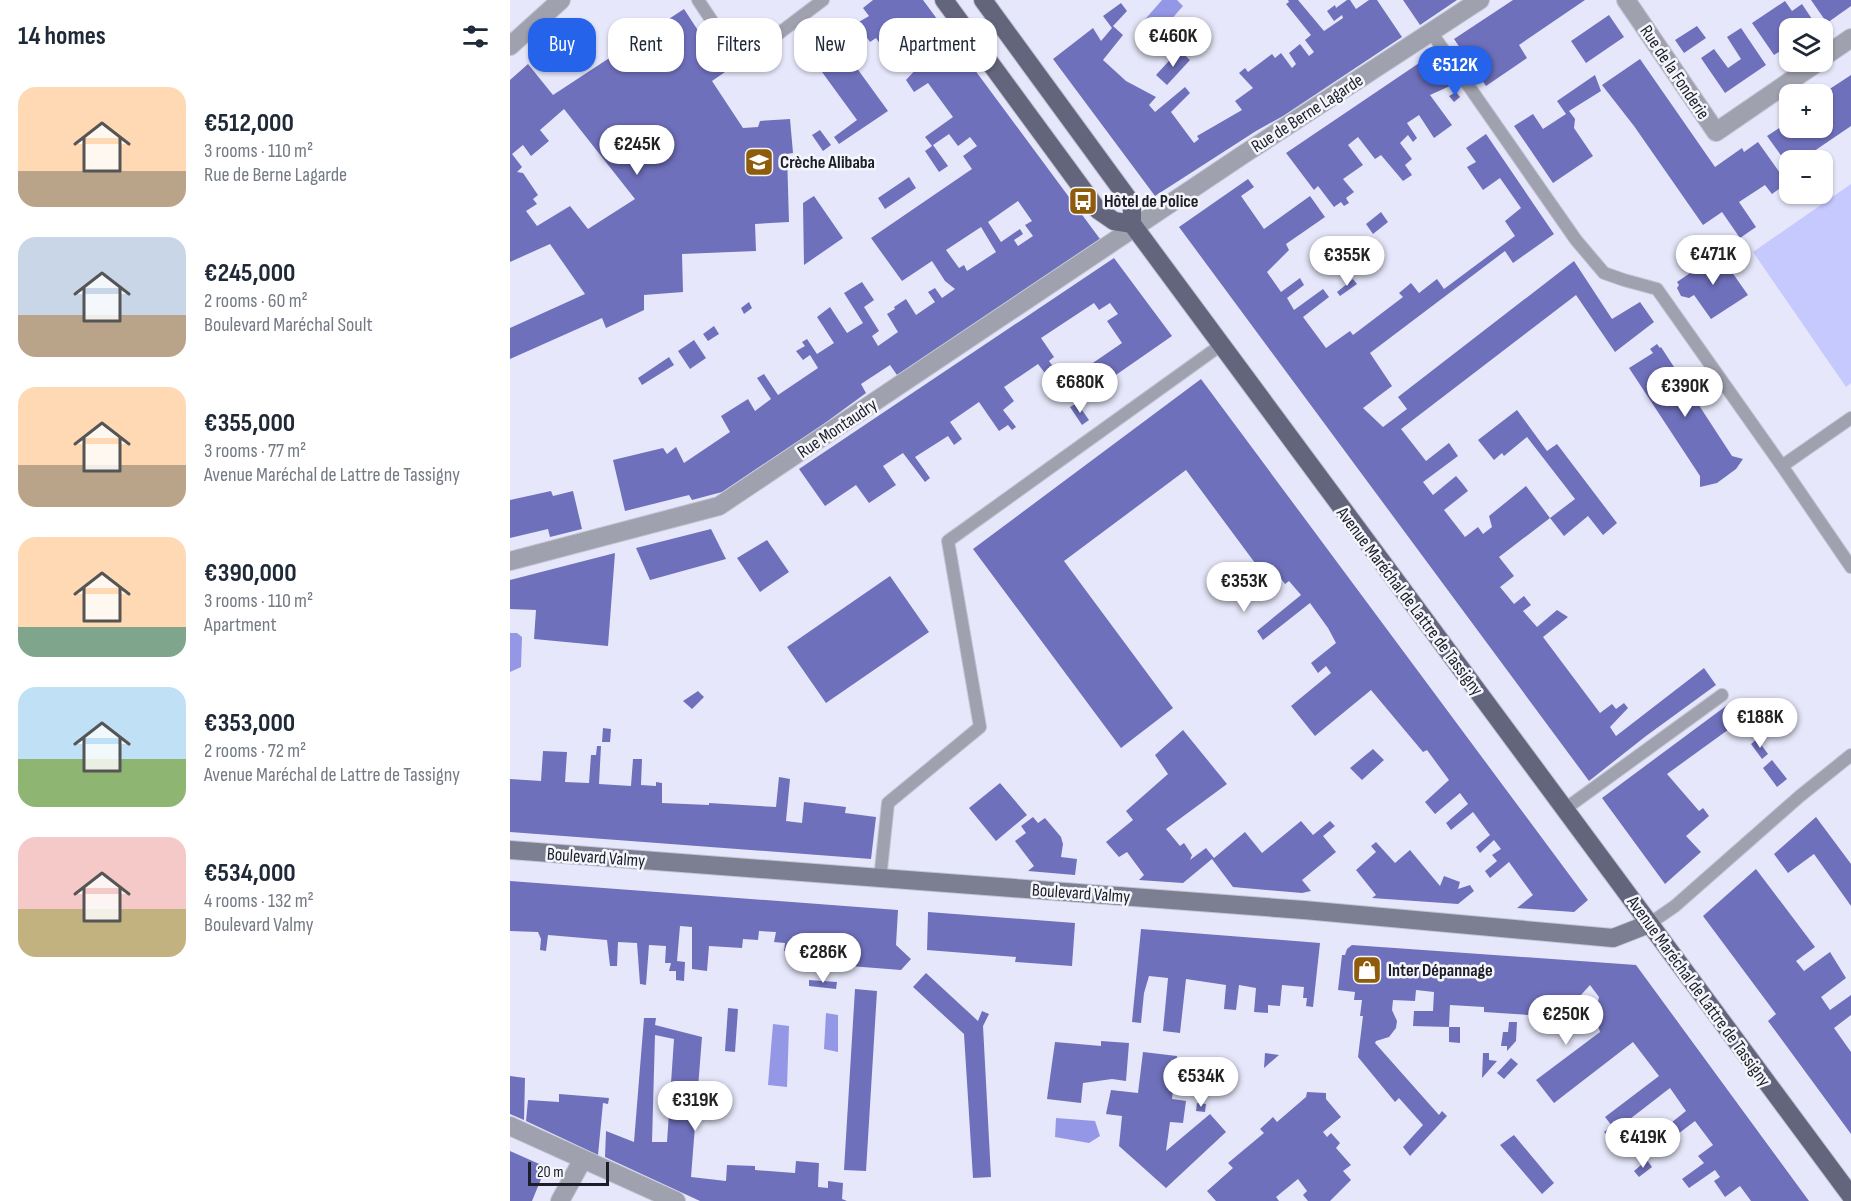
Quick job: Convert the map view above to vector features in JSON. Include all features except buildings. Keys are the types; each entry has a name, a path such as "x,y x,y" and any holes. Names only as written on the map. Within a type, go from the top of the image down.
{"main road":[{"path":"944,0 1098,210 1114,220 1133,226"},
{"name":"Avenue Maréchal de Lattre de Tassigny","path":"983,0 1132,204 1133,226 1851,1197"},
{"name":"Boulevard Valmy","path":"510,850 1304,910 1612,938 1650,924"}],"street":[{"path":"510,46 561,0"},
{"name":"Rue de Berne Lagarde","path":"1133,226 1480,0"},
{"name":"Rue de la Fonderie","path":"1626,0 1716,132 1803,72"},
{"path":"1833,50 1851,38"},
{"name":"Rue Montaudry","path":"510,561 719,506 1133,226"},
{"path":"510,1126 676,1201"},
{"path":"560,1201 583,1159"}],"lane":[{"path":"698,0 740,63 823,0"},
{"path":"1431,32 1576,240 1604,273 1657,289 1851,567"},
{"path":"880,879 888,803 980,728 948,541 1221,345"},
{"path":"1782,466 1851,418"},
{"path":"1565,809 1722,695"},
{"path":"1650,924 1675,906 1851,754"}],"shaded area":[{"path":"1162,0 1177,0 1183,6 1156,37 1154,35 1145,36 1144,26 1141,24"},
{"path":"1851,184 1851,383 1846,387 1753,252 1822,204 1833,204 1833,196"},
{"path":"510,633 517,633 522,637 521,667 510,672"},
{"path":"826,1013 838,1015 838,1052 824,1049"},
{"path":"773,1024 789,1026 787,1087 768,1085"},
{"path":"1056,1118 1095,1121 1100,1136 1089,1143 1055,1137"}],"place":[{"name":"Crèche Alibaba","path":"759,162"},
{"name":"Hôtel de Police","path":"1083,201"},
{"name":"Inter Dépannage","path":"1367,970"}]}
